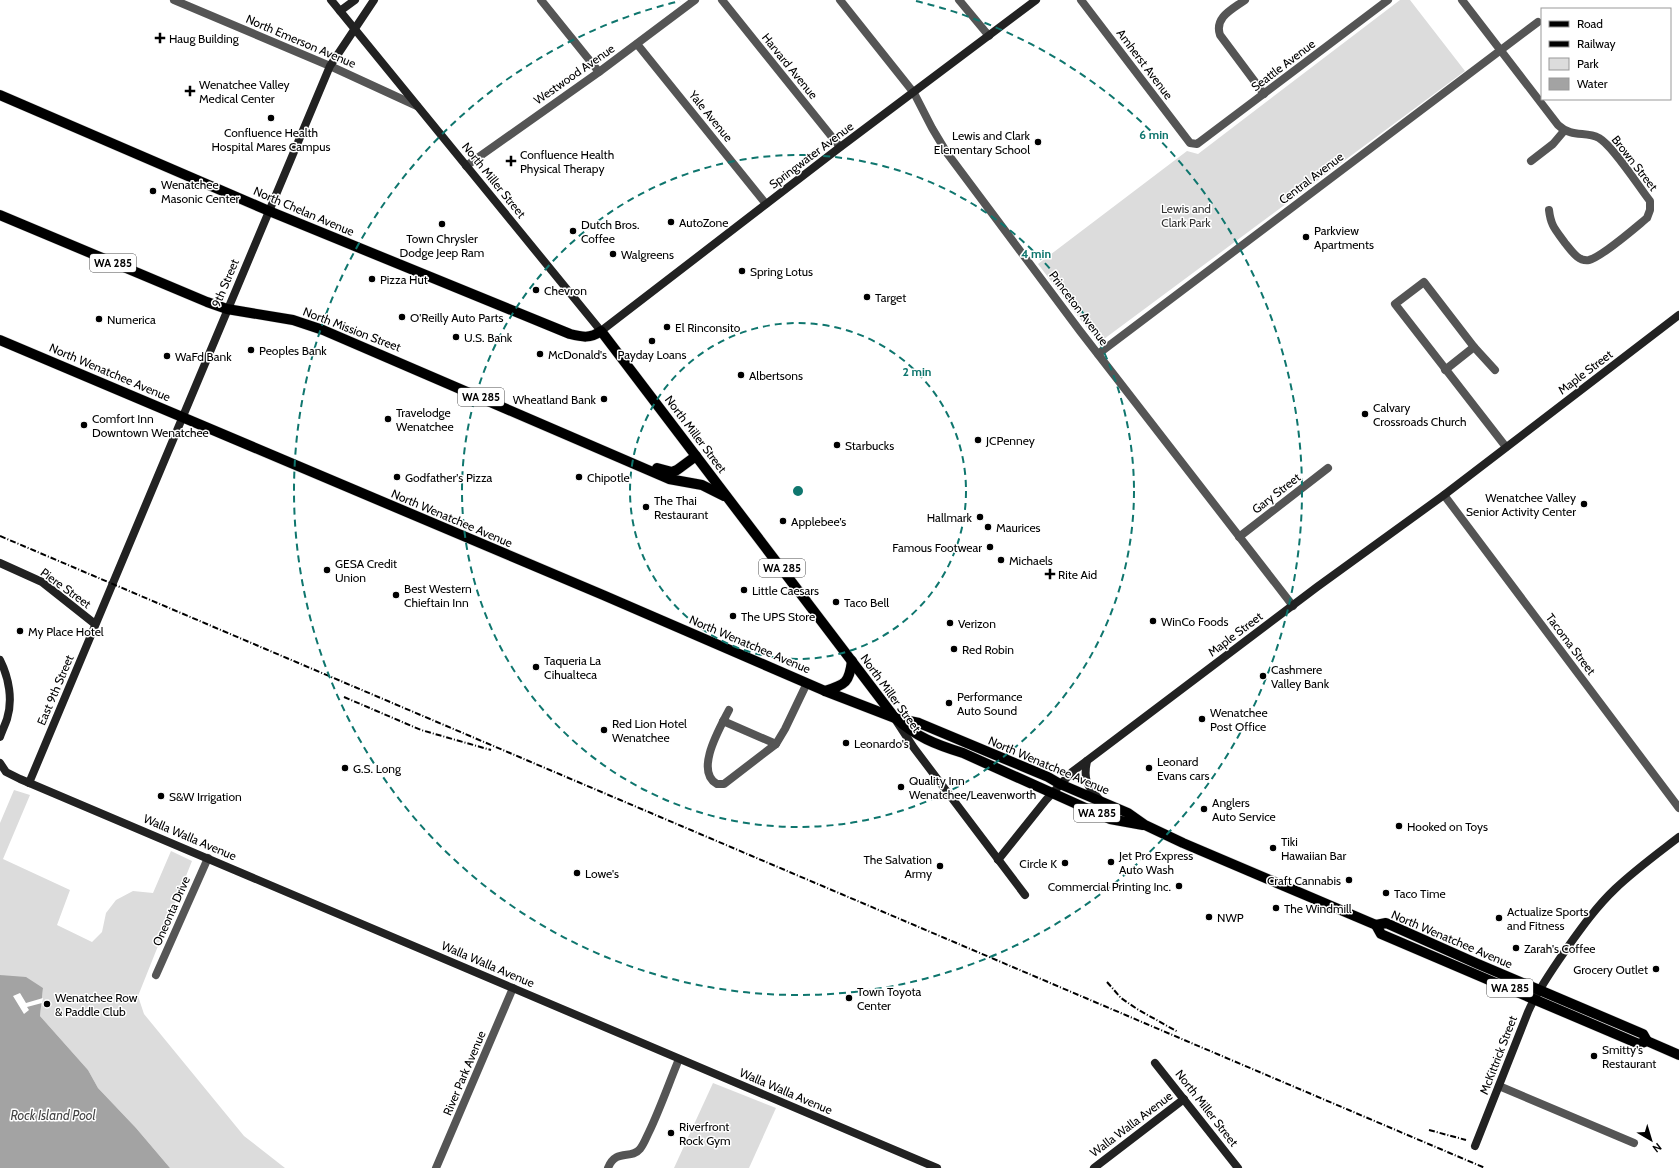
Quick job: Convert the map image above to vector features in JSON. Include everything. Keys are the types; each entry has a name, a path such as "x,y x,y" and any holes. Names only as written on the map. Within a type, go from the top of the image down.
{"main road":[{"name":"North Chelan Avenue","path":"0,96 269,211 570,334 584,338 594,336 601,331"},
{"name":"North Mission Street","path":"0,215 165,286 227,309 293,320 323,330 669,478 702,485 729,499"},
{"name":"North Miller Street","path":"601,331 895,718"},
{"name":"North Wenatchee Avenue","path":"0,340 825,691 895,718 919,723 1048,777 1060,784 1128,813 1145,825 1183,843 1376,925 1381,934 1537,994 1639,1044 1647,1041 1679,1055"},
{"name":"North Mission Street","path":"644,467 659,468 672,472 696,456"},
{"path":"825,691 846,682 850,675 852,661"},
{"name":"North Wenatchee Avenue","path":"895,718 917,735 945,748 963,753 1110,819 1145,825"}],"street":[{"name":"North Emerson Avenue","path":"174,0 330,66 417,106"},
{"name":"North Miller Street","path":"331,0 601,331"},
{"path":"340,11 355,0"},
{"name":"9th Street","path":"112,583 330,66 374,0"},
{"path":"541,0 599,72"},
{"name":"Westwood Avenue","path":"466,166 638,44 695,0"},
{"name":"Harvard Avenue","path":"722,0 840,147"},
{"name":"Princeton Avenue","path":"840,0 914,92 932,128 947,153 1098,354 1293,606"},
{"path":"960,0 988,36"},
{"name":"Springwater Avenue","path":"601,331 840,147 1036,0"},
{"name":"Amherst Avenue","path":"1081,0 1190,142"},
{"path":"1245,0 1221,18 1219,30 1264,94"},
{"name":"Seattle Avenue","path":"1190,142 1197,144 1388,0"},
{"path":"1462,0 1564,131 1553,144 1531,161"},
{"name":"Central Avenue","path":"1098,354 1538,22"},
{"name":"Yale Avenue","path":"638,44 766,204"},
{"name":"Brown Street","path":"1549,210 1551,223 1572,252 1578,258 1589,260 1600,255 1647,218 1650,210 1650,201 1606,143 1595,136 1564,131"},
{"path":"1495,370 1474,347 1424,282 1395,304 1506,447"},
{"name":"Maple Street","path":"998,860 1052,793 1072,772 1444,494 1679,315"},
{"path":"1445,370 1474,347"},
{"name":"Gary Street","path":"1239,537 1328,468"},
{"name":"Tacoma Street","path":"1444,494 1679,808"},
{"name":"Piere Street","path":"0,563 42,582 95,624"},
{"name":"East 9th Street","path":"29,783 112,583"},
{"path":"0,660 6,675 10,698 7,719 0,737"},
{"path":"728,710 711,750 707,768 710,778 717,784 724,784 776,744 785,729 807,683"},
{"name":"North Miller Street","path":"895,718 914,748 1025,895"},
{"path":"724,721 776,744"},
{"name":"WA 285","path":"1087,761 1084,773 1086,781 1089,788 1102,802"},
{"name":"Walla Walla Avenue","path":"0,763 6,772 12,776 936,1168"},
{"name":"McKittrick Street","path":"1475,1146 1537,994 1573,939 1608,895 1627,877 1679,838"},
{"name":"Oneonta Drive","path":"156,975 208,858"},
{"name":"River Park Avenue","path":"436,1168 513,988"},
{"path":"608,1168 616,1157 637,1152 641,1147 653,1123 679,1059"},
{"name":"North Miller Street","path":"1155,1063 1238,1168"},
{"path":"1499,1086 1634,1143"},
{"name":"Walla Walla Avenue","path":"1094,1168 1184,1099"}],"green space":[{"name":"Lewis and Clark Park","path":"1400,0 1410,0 1465,71 1104,339 1098,339 1091,331 1090,332 1038,264 1187,151 1198,154"},
{"path":"14,790 30,795 3,859 70,890 57,925 92,942 102,932 106,913 116,900 133,891 153,893 171,851 192,861 138,996 144,1014 244,1136 285,1168 170,1168 136,1128 98,1088 88,1070 40,1016 43,988 0,975 0,823"},
{"path":"713,1083 776,1108 749,1168 674,1168"}],"water":[{"name":"Rock Island Pool","path":"0,975 26,977 43,988 40,1016 88,1070 98,1088 136,1128 170,1168 0,1168"}],"pier":[{"path":"20,993 26,1003 43,998 42,1003 27,1007 29,1010 24,1014 13,996"}],"railway":[{"path":"0,536 1485,1168"},
{"path":"344,697 421,730 491,750"},
{"path":"1107,982 1121,998 1137,1009 1178,1032"},
{"path":"1429,1130 1466,1140"}],"place":[{"name":"Haug Building","path":"160,38"},
{"name":"Wenatchee Valley Medical Center","path":"190,91"},
{"name":"Confluence Health Hospital Mares Campus","path":"271,118"},
{"name":"Lewis and Clark Elementary School","path":"1038,142"},
{"name":"Confluence Health Physical Therapy","path":"511,161"},
{"name":"Wenatchee Masonic Center","path":"153,191"},
{"name":"AutoZone","path":"671,222"},
{"name":"Town Chrysler Dodge Jeep Ram","path":"442,224"},
{"name":"Dutch Bros. Coffee","path":"573,231"},
{"name":"Parkview Apartments","path":"1306,237"},
{"name":"Walgreens","path":"613,254"},
{"name":"Spring Lotus","path":"742,271"},
{"name":"Pizza Hut","path":"372,279"},
{"name":"Chevron","path":"536,290"},
{"name":"Target","path":"867,297"},
{"name":"O'Reilly Auto Parts","path":"402,317"},
{"name":"Numerica","path":"99,319"},
{"name":"El Rinconsito","path":"667,327"},
{"name":"U.S. Bank","path":"456,337"},
{"name":"Payday Loans","path":"652,341"},
{"name":"Peoples Bank","path":"251,350"},
{"name":"McDonald's","path":"540,354"},
{"name":"WaFd Bank","path":"167,356"},
{"name":"Albertsons","path":"741,375"},
{"name":"Wheatland Bank","path":"604,399"},
{"name":"Calvary Crossroads Church","path":"1365,414"},
{"name":"Travelodge Wenatchee","path":"388,419"},
{"name":"Comfort Inn Downtown Wenatchee","path":"84,425"},
{"name":"JCPenney","path":"978,440"},
{"name":"Starbucks","path":"837,445"},
{"name":"Godfather's Pizza","path":"397,477"},
{"name":"Chipotle","path":"579,477"},
{"name":"Wenatchee Valley Senior Activity Center","path":"1584,504"},
{"name":"The Thai Restaurant","path":"646,507"},
{"name":"Hallmark","path":"980,517"},
{"name":"Applebee's","path":"783,521"},
{"name":"Maurices","path":"988,527"},
{"name":"Famous Footwear","path":"990,547"},
{"name":"Michaels","path":"1001,560"},
{"name":"GESA Credit Union","path":"327,570"},
{"name":"Rite Aid","path":"1050,574"},
{"name":"Little Caesars","path":"744,590"},
{"name":"Best Western Chieftain Inn","path":"396,595"},
{"name":"Taco Bell","path":"836,602"},
{"name":"The UPS Store","path":"733,616"},
{"name":"WinCo Foods","path":"1153,621"},
{"name":"Verizon","path":"950,623"},
{"name":"My Place Hotel","path":"20,631"},
{"name":"Red Robin","path":"954,649"},
{"name":"Taqueria La Cihualteca","path":"536,667"},
{"name":"Cashmere Valley Bank","path":"1263,676"},
{"name":"Performance Auto Sound","path":"949,703"},
{"name":"Wenatchee Post Office","path":"1202,719"},
{"name":"Red Lion Hotel Wenatchee","path":"604,730"},
{"name":"Leonardo's","path":"846,743"},
{"name":"G.S. Long","path":"345,768"},
{"name":"Leonard Evans cars","path":"1149,768"},
{"name":"Quality Inn Wenatchee/Leavenworth","path":"901,787"},
{"name":"S&W Irrigation","path":"161,796"},
{"name":"Anglers Auto Service","path":"1204,809"},
{"name":"Hooked on Toys","path":"1399,826"},
{"name":"Tiki Hawaiian Bar","path":"1273,848"},
{"name":"Jet Pro Express Auto Wash","path":"1111,862"},
{"name":"Circle K","path":"1065,863"},
{"name":"The Salvation Army","path":"940,866"},
{"name":"Lowe's","path":"577,873"},
{"name":"Craft Cannabis","path":"1349,880"},
{"name":"Commercial Printing Inc.","path":"1179,886"},
{"name":"Taco Time","path":"1386,893"},
{"name":"The Windmill","path":"1276,908"},
{"name":"NWP","path":"1209,917"},
{"name":"Actualize Sports and Fitness","path":"1499,918"},
{"name":"Zarah's Coffee","path":"1516,948"},
{"name":"Grocery Outlet","path":"1656,969"},
{"name":"Town Toyota Center","path":"849,998"},
{"name":"Wenatchee Row & Paddle Club","path":"47,1004"},
{"name":"Smitty's Restaurant","path":"1594,1056"},
{"name":"Riverfront Rock Gym","path":"671,1133"}]}
